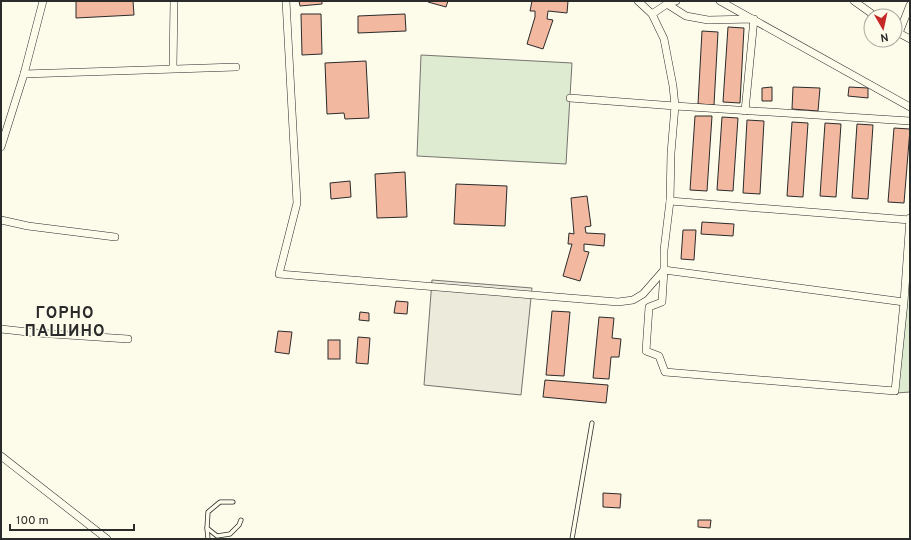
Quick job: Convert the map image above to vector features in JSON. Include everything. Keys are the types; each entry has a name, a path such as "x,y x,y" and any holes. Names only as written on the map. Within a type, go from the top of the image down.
{"street":[{"path":"1,147 24,74 43,1"},
{"path":"173,68 174,1"},
{"path":"286,1 297,203 279,274 618,302 633,300 643,294 664,270"},
{"path":"638,1 652,14 664,40 673,86 675,106 671,153 670,201 664,250 662,302 649,307 646,351 659,356 665,372 895,391 904,302 910,219 670,201"},
{"path":"652,14 667,4 676,1"},
{"path":"720,1 910,107"},
{"path":"854,1 864,8"},
{"path":"667,4 686,16 708,20 754,19"},
{"path":"903,20 910,5"},
{"path":"745,111 754,19"},
{"path":"24,74 236,67"},
{"path":"570,98 910,121"},
{"path":"1,220 28,226 115,237"},
{"path":"664,270 904,302"},
{"path":"1,329 128,339"},
{"path":"1,456 107,539"}],"lane":[{"path":"572,539 592,423"},
{"path":"208,539 208,512 220,502 233,502"},
{"path":"207,528 218,537 230,534 239,525 241,520"}],"green space":[{"path":"421,55 572,63 566,164 417,156"},
{"path":"910,246 910,392 896,393"}],"shaded area":[{"path":"432,280 532,288 521,395 424,385"}],"building":[{"path":"76,1 133,1 134,15 76,18"},
{"path":"299,1 322,1 322,4 300,6"},
{"path":"448,1 446,7 428,2"},
{"path":"532,1 568,1 567,13 548,11 547,19 553,20 543,49 527,44 535,17 535,11 530,11"},
{"path":"301,14 321,14 322,54 302,55"},
{"path":"405,14 406,31 358,33 358,16"},
{"path":"728,27 744,28 740,103 723,102"},
{"path":"702,31 718,32 714,105 698,104"},
{"path":"366,61 369,118 345,119 344,113 327,114 325,63"},
{"path":"772,87 772,101 762,101 762,88"},
{"path":"793,87 820,88 818,111 792,109"},
{"path":"849,87 868,88 868,98 848,96"},
{"path":"695,116 712,116 707,191 690,190"},
{"path":"722,117 738,118 733,191 717,190"},
{"path":"747,120 764,121 760,194 743,193"},
{"path":"792,122 808,123 803,197 787,196"},
{"path":"825,123 841,124 836,197 820,196"},
{"path":"857,124 873,125 868,199 852,198"},
{"path":"894,128 910,129 904,203 888,202"},
{"path":"405,172 407,217 377,218 375,174"},
{"path":"350,181 351,197 331,199 330,183"},
{"path":"456,184 507,186 505,226 454,224"},
{"path":"587,196 591,226 585,227 586,233 605,234 604,246 584,244 584,251 589,252 580,281 563,276 572,244 568,244 569,233 574,234 571,198"},
{"path":"702,222 734,224 733,236 701,234"},
{"path":"683,230 696,230 694,260 681,259"},
{"path":"396,301 408,302 407,314 394,313"},
{"path":"552,311 570,312 564,376 546,375"},
{"path":"360,312 369,313 369,321 359,320"},
{"path":"599,317 614,318 612,338 621,339 619,357 611,357 609,379 593,378"},
{"path":"278,331 292,332 289,354 275,352"},
{"path":"358,337 370,338 368,364 356,363"},
{"path":"328,340 340,340 340,359 328,359"},
{"path":"545,380 608,385 606,403 543,397"},
{"path":"603,493 621,494 620,508 603,507"},
{"path":"698,520 711,520 710,528 698,527"}],"district":[{"name":"ГОРНО ПАШИНО","path":"65,321"}]}
